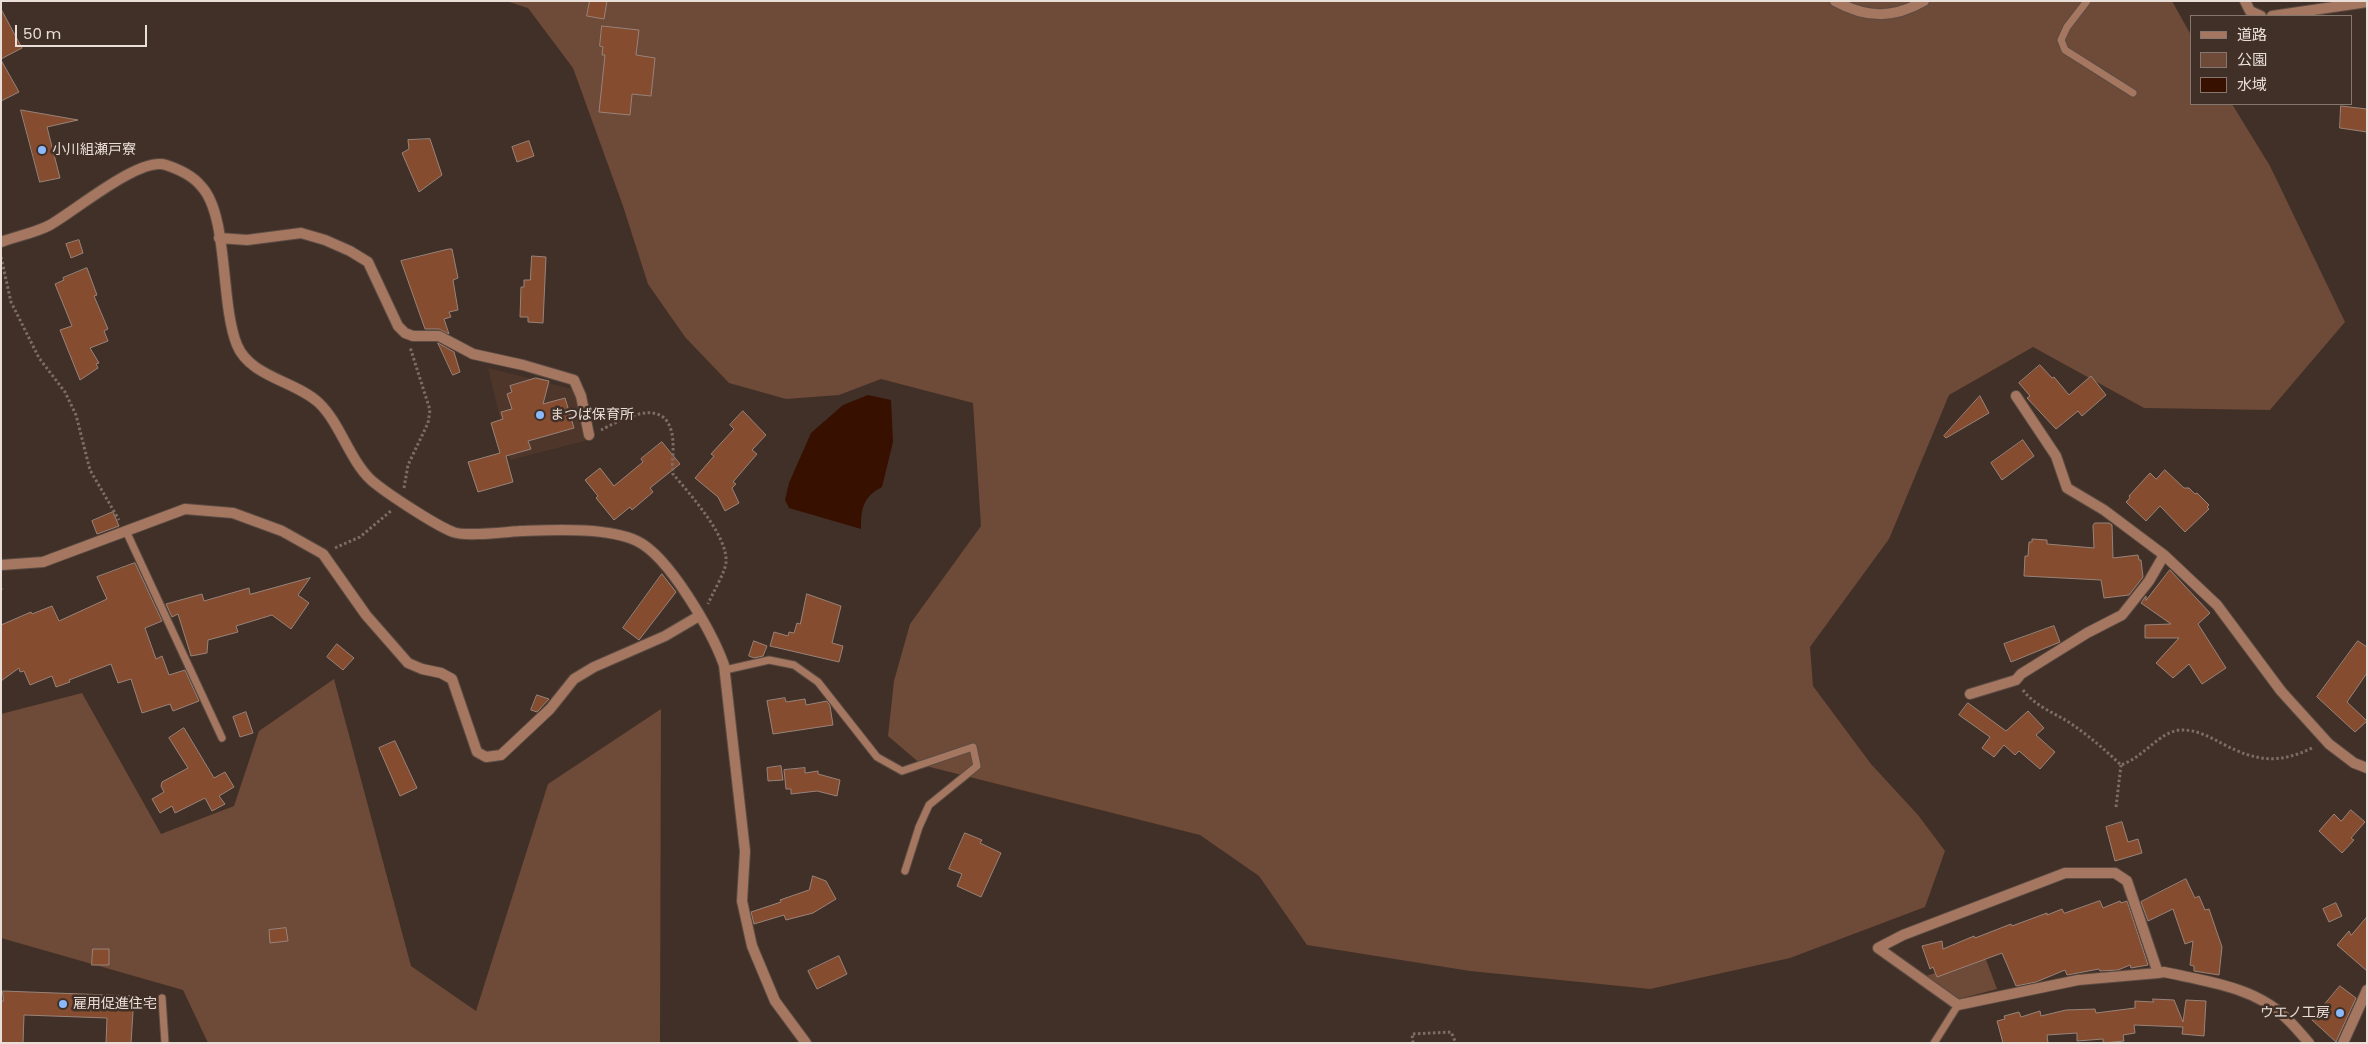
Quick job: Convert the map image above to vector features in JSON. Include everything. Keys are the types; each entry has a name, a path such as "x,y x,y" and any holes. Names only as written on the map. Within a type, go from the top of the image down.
{"street":[{"path":"1835,1 1863,13 1889,14 1907,11 1924,1"},
{"path":"2245,1 2250,11 2259,15"},
{"path":"2279,15 2367,2"},
{"path":"1,242 47,226 127,174 146,166 163,164 185,174 202,186 212,205 219,238 228,304 238,347 250,362 321,404 352,456 371,480 455,533 558,530 611,534 638,542 654,553 677,582 716,643 725,670 745,851 742,901 752,946 775,1001 806,1043"},
{"path":"219,238 247,240 301,233 326,240 350,251 368,262 398,326 405,333 413,336 439,336 473,354 522,365 574,380 581,396 589,435"},
{"path":"2016,396 2056,456 2067,488 2104,510 2164,555 2216,605 2281,691 2325,740 2354,762 2367,768"},
{"path":"1,565 42,562 185,509 233,513 282,531 323,554 366,615 408,663 422,669 441,673 452,679 477,752 486,757 501,755 550,709 574,679 665,636 700,617"},
{"path":"1970,694 2016,680 2021,674 2079,638 2122,615 2149,581 2164,555"},
{"path":"2158,973 2127,881 2115,873 2065,873 1903,935 1878,948 1958,1005 2078,980 2158,973 2219,984 2258,999 2284,1016 2309,1043"},
{"path":"2343,1043 2367,990"}],"lane":[{"path":"2087,1 2067,27 2061,40 2065,50 2134,93"},
{"path":"126,531 222,738"},
{"path":"725,670 769,660 794,665 818,682 877,757 902,771 973,747 977,766 929,805 919,827 905,871"},
{"path":"162,998 165,1043"},
{"path":"1934,1043 1958,1005"}],"path":[{"path":"1,257 11,302 39,358 65,392 76,415 90,470 126,531"},
{"path":"323,554 360,537 401,500 408,465 428,423 430,410 405,333"},
{"path":"589,435 630,416 650,413 662,417 670,427 673,474 694,496 709,519 723,548 726,562 700,617"},
{"path":"2016,680 2029,698 2094,740 2122,765"},
{"path":"2122,765 2133,761 2162,736 2179,730 2205,734 2235,750 2265,760 2285,759 2319,745 2325,740"},
{"path":"2116,807 2122,765"},
{"path":"1414,1043 1412,1034 1451,1032 1456,1043"}],"shaded area":[{"name":"まつば保育所","path":"488,368 576,390 585,441 510,460"}],"green space":[{"path":"506,1 2172,1 2190,33 2190,105 2233,105 2270,166 2345,322 2270,410 2144,408 2033,347 1949,395 1889,539 1810,647 1813,686 1871,764 1918,815 1945,851 1925,907 1790,958 1650,989 1470,971 1307,945 1259,876 1200,835 922,765 888,736 894,681 910,624 981,526 973,403 881,379 839,395 786,399 729,383 685,337 648,284 623,206 573,68 528,8"},
{"path":"334,679 411,966 476,1011 548,784 661,709 660,1043 208,1043 183,990 1,938 1,714 82,693 161,834 234,806 259,731"},
{"path":"1985,957 1997,989 1959,999 1926,976"}],"water":[{"path":"868,395 891,400 893,442 882,487 871,495 864,504 861,529 789,508 785,500 789,483 811,433 843,405"}],"building":[{"path":"590,1 607,1 604,19 587,16"},
{"path":"1,9 22,48 1,59"},
{"path":"602,26 639,30 636,55 655,58 651,96 632,94 630,115 599,112 605,55 602,55 603,47 600,46"},
{"path":"1,60 19,92 1,101"},
{"path":"2341,106 2367,109 2367,132 2340,128"},
{"name":"小川組瀬戸寮","path":"21,110 78,120 47,127 60,178 40,182"},
{"path":"430,139 442,175 419,192 402,153 409,149 408,140"},
{"path":"529,141 534,156 517,162 512,147"},
{"path":"79,240 83,253 71,258 66,244"},
{"path":"452,249 458,278 453,280 458,310 449,312 451,317 444,319 449,334 439,329 425,329 401,261"},
{"path":"532,256 546,257 543,323 528,322 528,317 520,317 521,287 524,287 524,280 530,280"},
{"path":"87,268 97,295 94,296 108,329 104,331 108,341 90,348 99,363 96,364 98,368 80,380 60,330 72,326 55,284 64,280 63,278"},
{"path":"438,343 454,352 460,372 453,375"},
{"path":"2040,365 2052,378 2054,377 2069,395 2091,376 2106,395 2082,416 2078,411 2056,429 2027,398 2030,396 2019,383"},
{"path":"536,378 549,381 543,404 565,398 574,428 528,441 531,449 506,456 513,482 478,492 468,462 500,453 491,423 503,419 501,412 512,409 507,394 512,392 510,386"},
{"path":"1980,396 1989,413 1946,438 1944,436"},
{"path":"743,411 766,435 752,450 757,454 733,482 736,484 732,488 739,503 725,511 718,497 695,478 714,456 711,454 734,429 730,425"},
{"path":"2023,440 2034,456 2002,480 1991,463"},
{"path":"662,442 680,464 650,488 653,492 632,510 630,507 614,520 596,498 598,496 585,480 600,468 614,486 643,462 641,459"},
{"path":"2165,470 2184,488 2189,488 2195,494 2197,493 2209,505 2207,507 2209,509 2185,532 2160,506 2146,521 2126,502 2130,498 2129,496 2150,473 2156,479"},
{"path":"113,512 119,526 97,534 92,521"},
{"path":"2095,523 2109,523 2112,525 2113,558 2138,555 2139,560 2141,560 2143,577 2129,595 2104,598 2101,580 2024,576 2025,556 2028,556 2029,542 2032,542 2032,539 2047,540 2047,544 2094,548 2093,526"},
{"path":"135,563 162,621 145,628 156,659 162,656 169,675 185,670 199,701 173,711 170,704 142,713 131,679 118,683 111,664 56,687 52,676 30,685 24,671 20,672 19,668 1,681 1,625 31,612 32,614 52,606 59,621 107,599 97,577"},
{"path":"2170,570 2210,613 2198,624 2226,668 2202,684 2189,664 2173,678 2156,663 2179,638 2145,638 2145,625 2171,624 2141,603 2146,596 2146,600"},
{"path":"662,574 676,592 639,640 623,628"},
{"path":"310,578 298,595 309,603 291,629 272,615 236,626 238,632 208,640 207,653 191,656 178,614 172,617 166,604 202,594 204,601 249,588 250,594"},
{"path":"807,594 841,606 832,643 843,646 839,662 770,646 774,632 788,636 789,632 794,633 797,623 800,624"},
{"path":"2054,626 2060,642 2011,662 2004,644"},
{"path":"754,641 767,646 763,656 754,658 749,656"},
{"path":"2358,641 2367,647 2367,673 2347,702 2367,721 2355,732 2317,697"},
{"path":"337,644 354,658 343,670 327,657"},
{"path":"537,695 549,699 537,712 531,710"},
{"path":"785,698 786,702 805,699 806,705 827,701 830,706 833,725 773,734 767,701"},
{"path":"1968,703 2006,731 2028,711 2044,728 2036,735 2055,752 2040,769 2019,751 2015,755 2004,745 1994,757 1982,748 1990,737 1959,715"},
{"path":"246,712 253,733 240,737 233,717"},
{"path":"184,728 214,778 225,772 234,787 219,796 225,804 212,811 205,798 175,813 172,806 160,813 152,799 164,792 161,786 162,782 188,768 169,738"},
{"path":"395,741 417,788 400,796 379,748"},
{"path":"781,766 783,780 768,781 767,768"},
{"path":"805,768 805,773 818,771 818,774 840,780 837,796 817,791 791,794 791,789 786,789 784,770"},
{"path":"2351,810 2365,822 2351,838 2354,840 2342,853 2319,831 2334,814 2341,821"},
{"path":"2122,822 2128,842 2138,839 2142,853 2115,861 2106,827"},
{"path":"965,833 982,840 980,843 1001,853 981,897 957,886 962,874 949,869"},
{"path":"813,876 826,881 836,899 813,913 786,920 784,915 754,924 751,912 809,890"},
{"path":"2186,879 2195,898 2199,896 2205,910 2209,909 2222,947 2219,975 2194,971 2194,966 2190,965 2193,941 2185,944 2173,909 2148,921 2141,902"},
{"path":"2100,901 2103,908 2120,901 2121,903 2127,901 2148,965 2131,968 2130,965 2118,970 2100,971 2099,969 2067,975 2065,970 2036,982 2016,986 2002,953 1937,977 1933,967 1930,969 1922,946 1942,941 1943,949 1974,936 1975,938 2011,924 2012,926 2062,909 2064,913"},
{"path":"2336,903 2342,916 2329,922 2323,909"},
{"path":"2367,917 2367,971 2337,945 2349,931 2351,935"},
{"path":"286,928 288,941 270,943 269,930"},
{"path":"93,949 109,949 109,965 92,965"},
{"path":"839,956 847,974 817,989 808,971"},
{"name":"ウエノ工房","path":"2340,986 2356,998 2336,1042 2312,1020"},
{"name":"雇用促進住宅","path":"3,991 134,996 131,1043 106,1043 107,1018 24,1015 23,1043 1,1043 1,1001 3,1001"},
{"path":"2153,999 2174,1000 2183,1022 2186,1000 2206,1001 2204,1036 2182,1034 2183,1027 2134,1025 2135,1033 2123,1035 2124,1041 2103,1043 2103,1039 2077,1041 2077,1033 2047,1035 2048,1043 2003,1043 1997,1021 2005,1019 2004,1016 2019,1012 2021,1017 2040,1011 2041,1016 2066,1010 2095,1009 2096,1013 2135,1008 2135,1001 2153,1002"}],"place":[{"name":"小川組瀬戸寮","path":"42,150"},
{"name":"まつば保育所","path":"540,415"},
{"name":"雇用促進住宅","path":"63,1004"},
{"name":"ウエノ工房","path":"2340,1013"}]}
